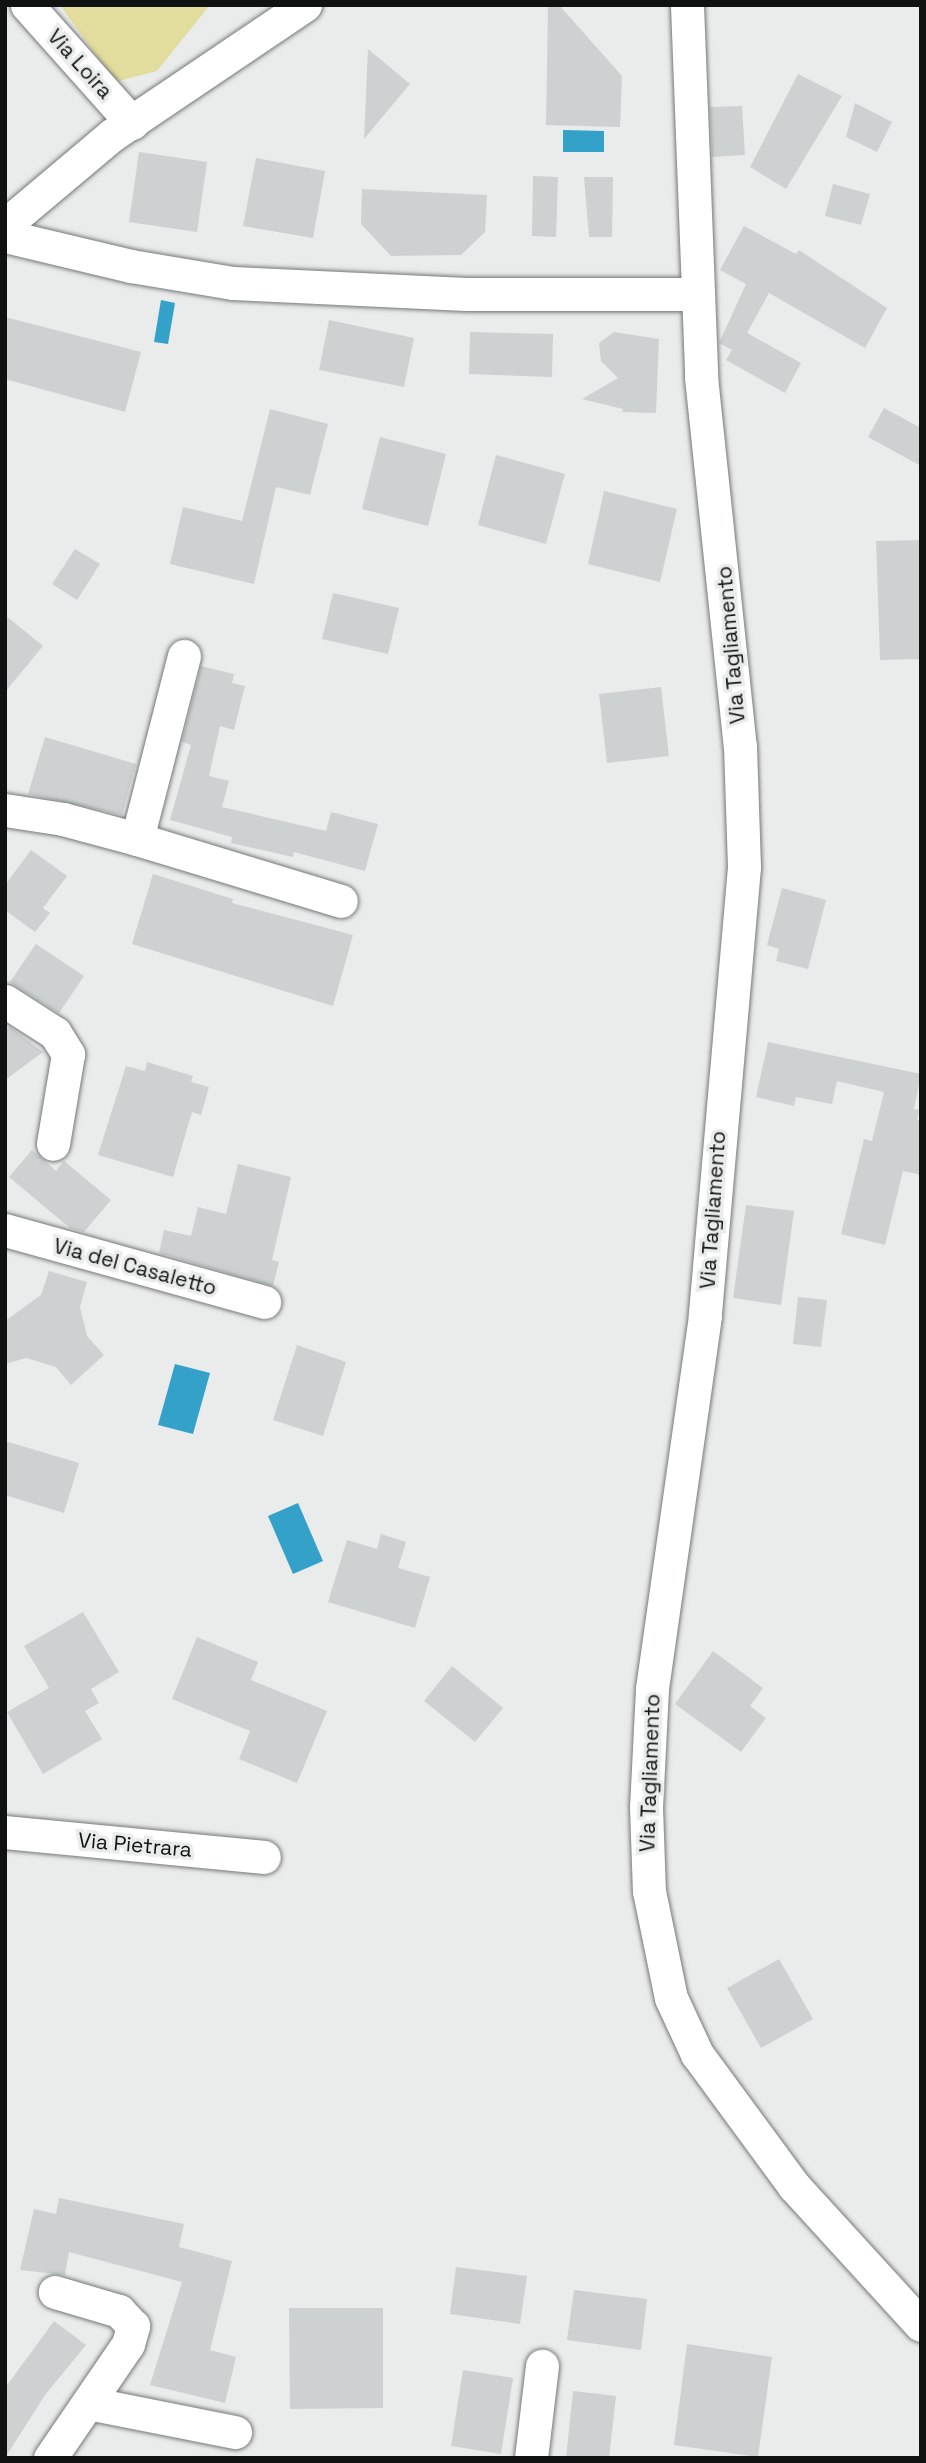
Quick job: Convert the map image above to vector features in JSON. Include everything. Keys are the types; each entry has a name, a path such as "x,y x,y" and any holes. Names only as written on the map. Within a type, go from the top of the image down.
{"street":[{"name":"Via Loira","path":"27,5 132,122"},
{"path":"261,38 278,5"},
{"path":"5,225 132,122 261,38 305,5"},
{"name":"Via Tagliamento","path":"687,5 701,377 740,746 744,867 705,1316 652,1689 646,1807 649,1891 671,1998 704,2065 794,2186 921,2325"},
{"path":"5,236 131,266 233,283 466,294 698,294"},
{"path":"137,839 184,656"},
{"path":"5,810 63,819 137,839 341,901"},
{"path":"5,1001 55,1033 68,1054 53,1144"},
{"name":"Via del Casaletto","path":"5,1230 264,1302"},
{"name":"Via Pietrara","path":"5,1832 264,1857"},
{"path":"50,2458 128,2344 133,2326 118,2311 55,2292"},
{"path":"531,2458 541,2366"},
{"path":"88,2403 235,2432"}],"shaded area":[{"path":"60,5 210,5 157,71 115,82"}],"water":[{"path":"563,130 604,131 604,152 563,152"},
{"path":"161,300 175,303 168,344 154,342"},
{"path":"175,1364 210,1373 193,1434 158,1425"},
{"path":"298,1503 323,1561 293,1574 268,1516"}],"building":[{"path":"548,5 559,5 622,76 620,127 546,125"},
{"path":"368,49 410,84 364,139"},
{"path":"798,74 842,96 786,189 750,167"},
{"path":"855,103 892,122 877,152 846,137"},
{"path":"742,106 745,155 712,157 710,107"},
{"path":"139,152 207,162 197,232 129,222"},
{"path":"256,158 325,171 313,238 243,226"},
{"path":"533,176 558,177 556,237 532,236"},
{"path":"584,177 613,177 612,237 589,237"},
{"path":"833,184 870,194 861,225 825,216"},
{"path":"362,189 487,195 485,232 461,255 391,256 361,224"},
{"path":"744,226 796,254 799,250 887,308 865,348 769,293 747,333 801,363 785,393 726,360 732,350 719,343 746,284 720,270"},
{"path":"5,317 141,352 125,412 5,379"},
{"path":"329,320 414,338 404,387 319,370"},
{"path":"470,332 553,334 552,377 469,374"},
{"path":"614,332 659,339 656,413 622,412 623,409 582,399 618,378 601,361 599,343"},
{"path":"884,408 921,428 921,466 868,437"},
{"path":"270,409 328,424 310,495 276,487 254,584 170,564 183,507 242,521"},
{"path":"380,437 446,454 428,526 362,509"},
{"path":"496,455 565,474 546,544 478,525"},
{"path":"604,491 677,509 660,582 588,564"},
{"path":"921,540 921,659 880,660 876,541"},
{"path":"75,549 100,564 77,600 52,584"},
{"path":"333,593 399,608 388,654 322,639"},
{"path":"5,615 43,646 5,692"},
{"path":"201,666 234,674 232,683 245,686 234,730 220,726 209,776 229,781 222,807 326,831 331,812 378,824 365,871 294,852 293,857 231,843 232,837 170,820 191,745 182,742"},
{"path":"661,687 669,756 607,763 599,694"},
{"path":"45,737 136,764 122,815 28,794"},
{"path":"31,850 67,876 43,908 50,913 35,932 5,910 5,885"},
{"path":"153,874 233,899 232,903 353,935 333,1006 132,944"},
{"path":"782,888 826,900 808,969 776,961 779,949 767,945"},
{"path":"36,944 84,976 59,1013 10,982"},
{"path":"10,1027 43,1052 5,1080 5,1030"},
{"path":"768,1042 921,1074 914,1109 919,1110 917,1120 921,1121 921,1175 903,1171 885,1245 841,1234 864,1139 872,1141 884,1092 837,1081 832,1104 796,1097 794,1106 756,1097"},
{"path":"147,1062 193,1076 191,1082 209,1087 201,1115 192,1112 173,1177 98,1155 126,1066 145,1071"},
{"path":"32,1150 56,1171 64,1161 111,1200 84,1232 70,1228 9,1177"},
{"path":"238,1164 291,1177 272,1260 279,1262 273,1286 159,1253 164,1230 191,1236 198,1207 226,1214"},
{"path":"746,1205 794,1211 781,1305 733,1298"},
{"path":"49,1271 87,1282 80,1307 87,1336 104,1355 71,1385 56,1367 26,1358 5,1364 5,1321 41,1295"},
{"path":"798,1297 827,1300 821,1347 793,1344"},
{"path":"297,1345 346,1362 323,1436 273,1420"},
{"path":"5,1441 79,1463 64,1513 5,1495"},
{"path":"381,1534 406,1542 398,1568 430,1577 415,1628 328,1602 347,1540 377,1549"},
{"path":"83,1612 119,1672 91,1689 99,1703 85,1711 102,1739 43,1774 7,1712 49,1688 24,1646"},
{"path":"197,1637 258,1662 251,1680 327,1711 297,1783 239,1759 250,1731 172,1699"},
{"path":"713,1651 763,1688 750,1706 766,1718 741,1752 675,1704"},
{"path":"452,1666 503,1708 475,1742 424,1701"},
{"path":"779,1959 813,2019 761,2048 727,1988"},
{"path":"59,2198 184,2224 179,2247 232,2261 210,2350 236,2357 225,2403 150,2385 182,2282 69,2252 65,2275 20,2270 34,2209 56,2214"},
{"path":"456,2267 527,2276 520,2324 450,2314"},
{"path":"574,2290 647,2299 641,2350 567,2340"},
{"path":"289,2308 383,2308 383,2408 290,2409"},
{"path":"54,2321 86,2345 45,2395 5,2458 5,2388"},
{"path":"687,2344 772,2357 758,2457 674,2445"},
{"path":"463,2370 513,2378 501,2454 451,2446"},
{"path":"573,2391 616,2396 609,2458 566,2458"}]}
